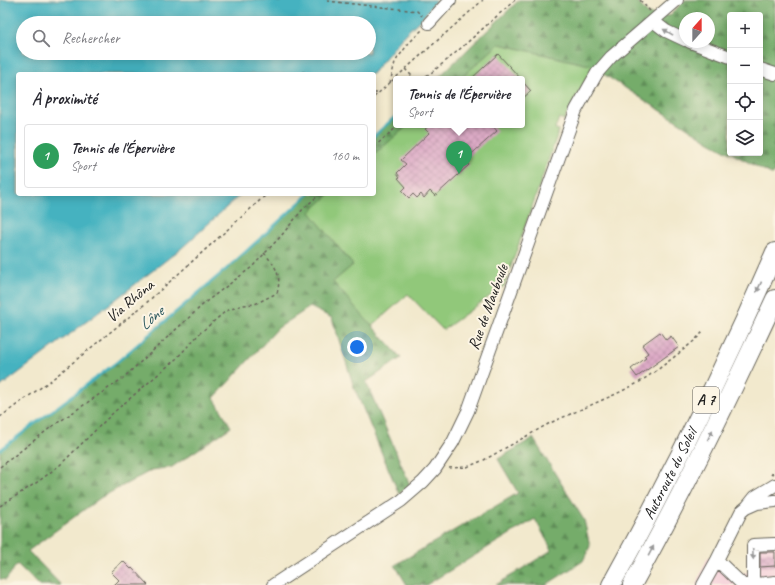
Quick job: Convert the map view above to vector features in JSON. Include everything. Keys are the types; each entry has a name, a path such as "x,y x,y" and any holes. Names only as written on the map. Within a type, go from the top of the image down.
{"highway":[{"name":"Autoroute du Soleil","path":"611,585 666,481 720,371 775,252"},
{"name":"Autoroute du Soleil","path":"632,585 697,462 775,299"}],"street":[{"path":"429,23 450,0"},
{"name":"Rue de Mauboule","path":"273,585 401,501 423,482 435,469 453,442 468,411 576,110 597,73 611,57 677,0"},
{"path":"653,21 666,31 679,37"},
{"path":"706,48 727,56"},
{"path":"763,69 775,74"},
{"path":"703,585 717,560 736,519 741,512 755,497 775,485"},
{"path":"747,507 757,503 775,501"},
{"path":"753,584 753,545 775,544"},
{"path":"717,560 743,585"},
{"path":"747,585 775,582"}],"path":[{"path":"326,0 417,11 429,23 408,44 395,62 390,83"},
{"path":"398,76 483,0"},
{"path":"426,76 447,60 515,0"},
{"path":"405,69 412,76"},
{"path":"378,93 393,80"},
{"path":"376,145 396,128"},
{"name":"Via Rhôna","path":"0,417 50,381 145,304 265,196"},
{"path":"0,467 50,428 122,378 207,301 252,267 303,209 318,196"},
{"path":"0,506 39,481 60,465 114,412 176,359 200,333 226,311 243,305 255,304 277,293 280,284 278,272 264,253"},
{"path":"435,469 468,467 484,460 550,423 638,383 694,342 703,332"}],"shaded area":[{"path":"775,540 775,585 696,585 708,557 723,562 736,574 751,572 749,542"}],"green space":[{"path":"519,0 636,0 648,14 669,16 685,0 775,0 775,171 773,175 737,156 763,156 763,12 727,12 727,151 710,142 593,66 499,44 463,76 440,76"},
{"path":"499,44 593,66 564,120 559,118 555,129 559,130 504,286 443,330 408,294 372,326 333,282 353,265 310,212 328,196 376,196 376,153 405,128 525,128 525,76 463,76"},
{"path":"393,119 393,128 405,128 376,153 376,134"},
{"path":"307,196 328,196 310,212 353,265 333,282 401,358 366,382 410,485 399,494 354,387 332,318 310,307 278,328 214,398 231,427 172,467 152,470 100,498 28,551 61,585 39,585 17,564 6,580 0,579 0,450 118,362 230,266"},
{"path":"533,438 584,520 590,546 583,561 546,585 496,585 552,550 535,519 426,585 407,585 395,565 518,493 498,459"}],"water":[{"path":"0,0 274,0 279,2 283,0 436,0 423,17 405,34 374,72 16,72 16,196 239,196 183,247 0,387"}],"building":[{"path":"498,54 518,76 474,76"},
{"path":"525,84 531,91 525,96"},
{"path":"494,128 497,131 465,160 469,165 435,196 430,191 424,198 421,194 417,198 413,194 409,198 402,191 406,187 398,178 400,177 397,173 406,164 401,160 429,133 425,129"},
{"path":"660,332 666,340 671,336 679,347 637,377 631,369 646,358 644,356 648,353 642,345"},
{"path":"760,552 775,552 775,566 760,567"},
{"path":"123,561 148,585 114,585 119,580 111,572"}],"waterway":[{"name":"Lône","path":"376,134 393,119"},
{"name":"Lône","path":"0,450 117,362 230,266 307,196"}],"place":[{"name":"Tennis de l'Épervière","path":"459,174"}]}
